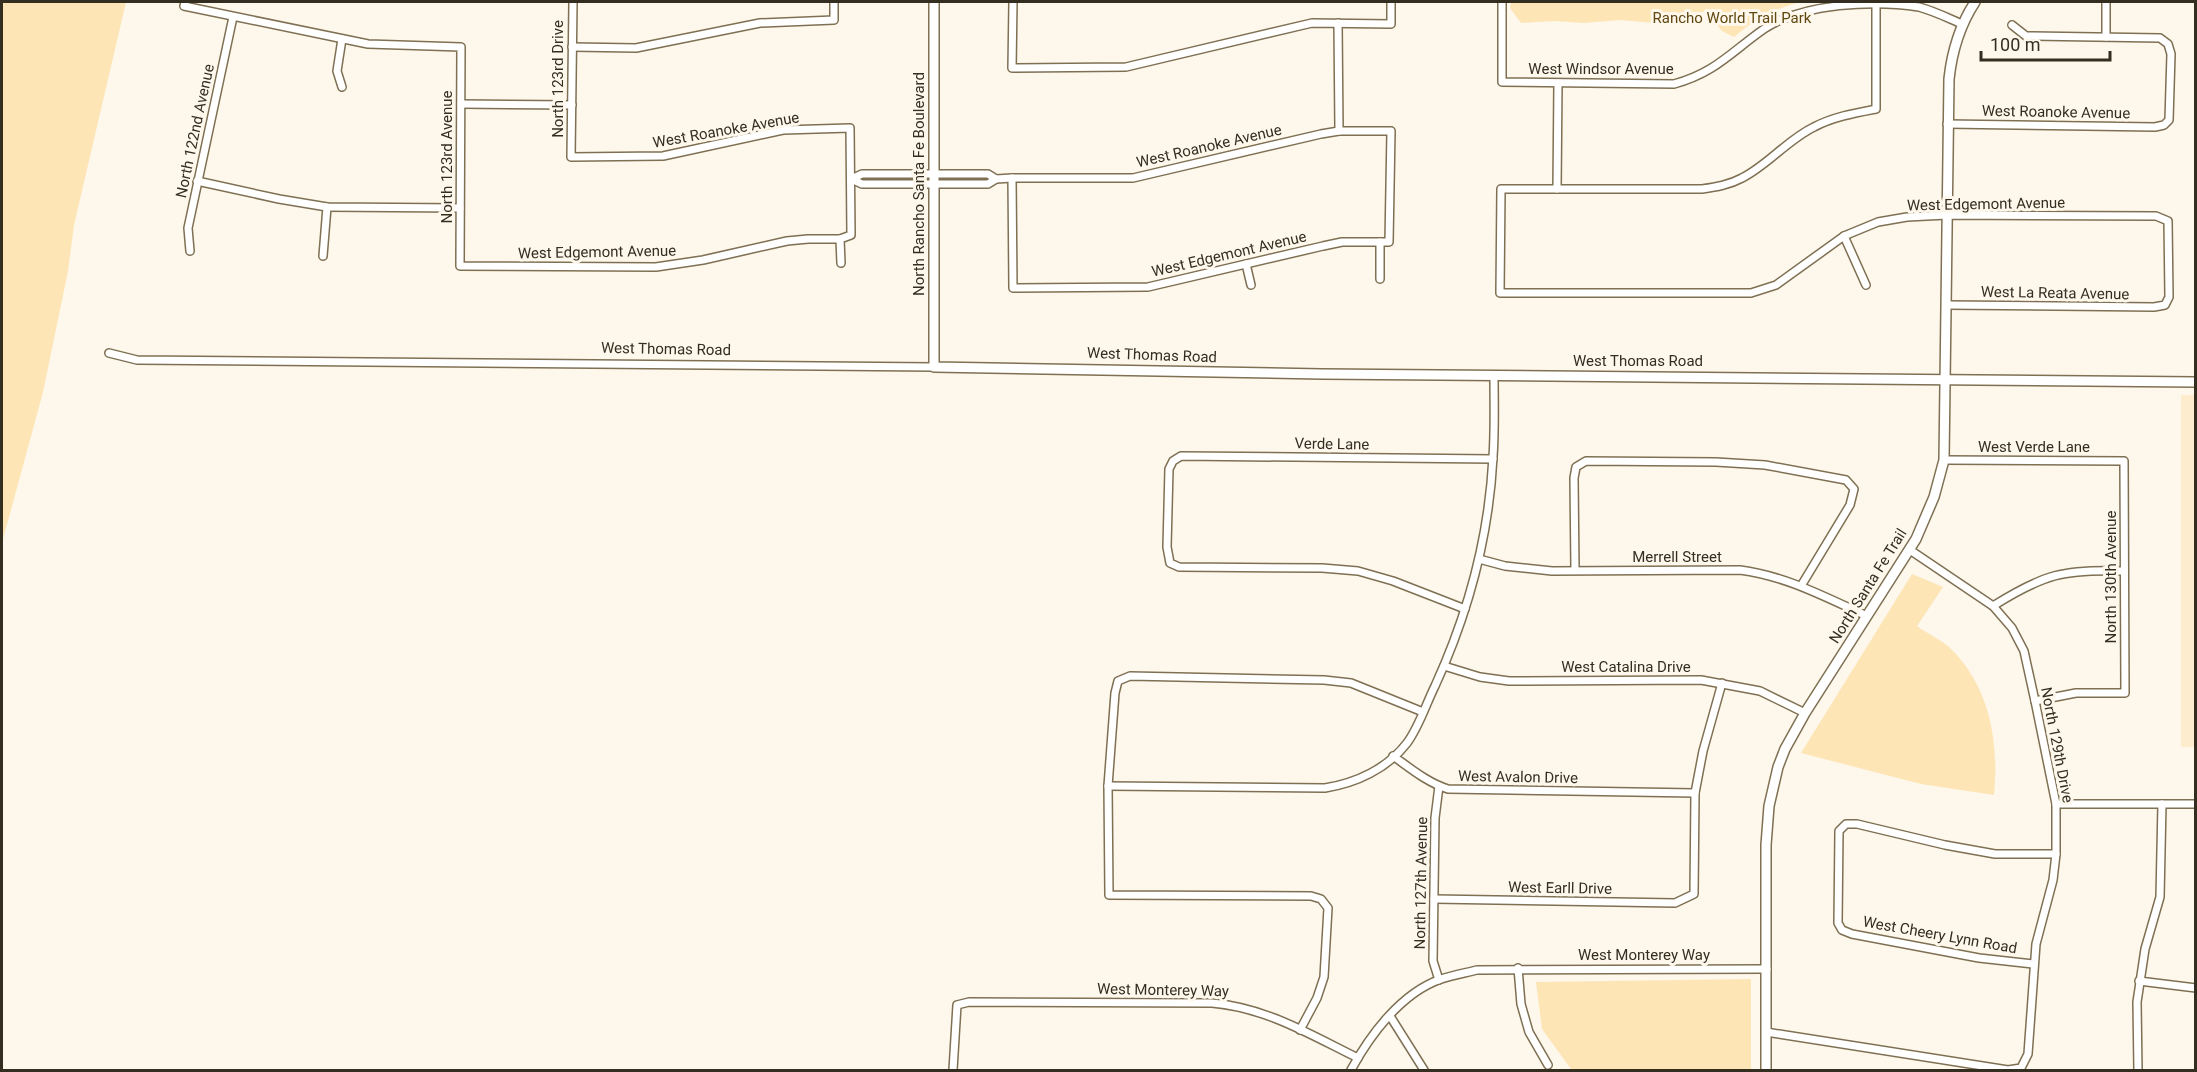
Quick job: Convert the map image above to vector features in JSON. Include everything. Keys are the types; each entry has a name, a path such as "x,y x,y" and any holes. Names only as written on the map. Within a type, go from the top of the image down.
{"street":[{"name":"North 123rd Drive","path":"571,157 573,2"},
{"path":"572,47 636,48 760,23 834,20 834,2"},
{"name":"North Rancho Santa Fe Boulevard","path":"934,2 934,367"},
{"path":"1013,2 1012,68 1126,67 1312,23 1391,24 1391,2"},
{"name":"West Windsor Avenue","path":"1502,2 1502,82 1674,84 1709,71 1764,29 1785,17 1827,3 1876,2 1918,6 1962,24"},
{"path":"1558,83 1557,189 1702,189 1719,186 1741,179 1786,144 1814,126 1843,116 1876,109 1876,2"},
{"name":"North Santa Fe Trail","path":"1766,1071 1766,845 1769,806 1778,767 1805,713 1910,550 1928,513 1944,460 1947,124 1950,65 1962,24 1975,2"},
{"path":"2012,26 2026,36 2106,37 2106,2"},
{"path":"185,4 233,17 342,39 337,71 342,87"},
{"name":"North 122nd Avenue","path":"190,251 188,228 233,17"},
{"path":"1338,23 1339,131"},
{"name":"West Roanoke Avenue","path":"1947,124 2155,127 2164,125 2169,120 2171,54 2168,44 2160,38 2106,37"},
{"name":"North 123rd Avenue","path":"342,39 382,45 461,47 460,267"},
{"path":"461,104 572,105"},
{"name":"West Roanoke Avenue","path":"571,157 651,157 783,130 850,129 851,179 862,184 934,179 988,184 996,179 1012,178 1133,178 1300,138 1339,131 1391,132 1389,242 1380,242"},
{"name":"West Edgemont Avenue","path":"1012,178 1013,288 1142,288 1342,242 1380,242"},
{"path":"841,263 840,239 851,235 851,179"},
{"path":"197,181 327,207 460,208"},
{"name":"West Edgemont Avenue","path":"1557,189 1501,189 1500,293 1751,293 1776,285 1844,236 1878,222 1906,217 1947,215 2156,216 2168,221 2169,297 2165,305"},
{"path":"323,255 327,207"},
{"path":"1844,236 1866,285"},
{"name":"West Edgemont Avenue","path":"460,267 656,267 703,260 787,241 840,239"},
{"path":"1380,242 1380,279"},
{"path":"1246,264 1251,285"},
{"name":"West La Reata Avenue","path":"1946,305 2154,307 2165,305"},
{"name":"West Thomas Road","path":"109,352 137,360 2196,382"},
{"path":"1107,786 1325,788 1349,784 1372,773 1407,743 1444,666 1465,609 1479,559 1493,459 1494,375"},
{"name":"Verde Lane","path":"1465,609 1393,581 1358,571 1322,568 1179,567 1170,563 1167,547 1169,469 1173,461 1181,456 1493,459"},
{"name":"West Verde Lane","path":"1944,460 2124,461"},
{"path":"1575,570 1574,478 1576,467 1586,461 1716,462 1765,465 1846,480 1854,489 1850,505 1801,586"},
{"name":"North 130th Avenue","path":"2035,701 2076,693 2125,693 2124,461"},
{"name":"North 129th Drive","path":"1766,1032 2008,1070 2021,1068 2028,1054 2033,964 2053,880 2056,854 2056,804 2024,651 2012,628 1994,606 1910,550"},
{"name":"Merrell Street","path":"1479,559 1526,569 1740,570 1782,579 1867,616"},
{"path":"1994,606 2016,592 2050,576 2088,570 2123,571"},
{"name":"West Catalina Drive","path":"1444,666 1509,681 1701,680 1760,691 1805,713"},
{"path":"1300,1030 1317,999 1324,977 1328,908 1320,899 1311,896 1109,895 1107,786 1118,681 1130,676 1324,680 1351,683 1423,712"},
{"path":"1695,793 1703,751 1722,683"},
{"name":"West Avalon Drive","path":"1393,756 1439,786 1464,790 1695,793"},
{"name":"North 127th Avenue","path":"1439,786 1435,818 1433,961 1439,980"},
{"name":"West Earll Drive","path":"1434,899 1675,903 1686,899 1694,894 1695,793"},
{"path":"2056,804 2196,804"},
{"path":"2138,1071 2136,1002 2160,897 2162,804"},
{"name":"West Cheery Lynn Road","path":"2033,964 1979,958 1852,934 1842,930 1838,923 1839,831 1846,824 1857,824 1945,845 1995,854 2056,854"},
{"path":"1518,968 1521,1004 1529,1032 1548,1065"},
{"name":"West Monterey Way","path":"1351,1071 1371,1037 1413,995 1439,980 1477,970 1518,968 1767,969"},
{"path":"2139,981 2196,988"},
{"name":"West Monterey Way","path":"953,1071 957,1005 969,1002 1238,1005 1263,1012 1358,1058"},
{"path":"1390,1016 1424,1071"}],"shaded area":[{"path":"2181,395 2196,395 2195,747 2181,747"}],"green space":[{"path":"2,2 126,2 74,225 68,271 43,392 2,543"},
{"name":"Rancho World Trail Park","path":"1511,2 1801,2 1765,15 1734,37 1722,31 1706,12 1693,12 1655,23 1620,20 1584,23 1554,21 1521,23 1510,8"},
{"path":"1912,574 1943,587 1917,626 1951,649 1964,664 1983,698 1993,736 1994,795 1921,784 1801,753"},
{"path":"1751,979 1751,1070 1571,1069 1542,1029 1536,982"}]}
